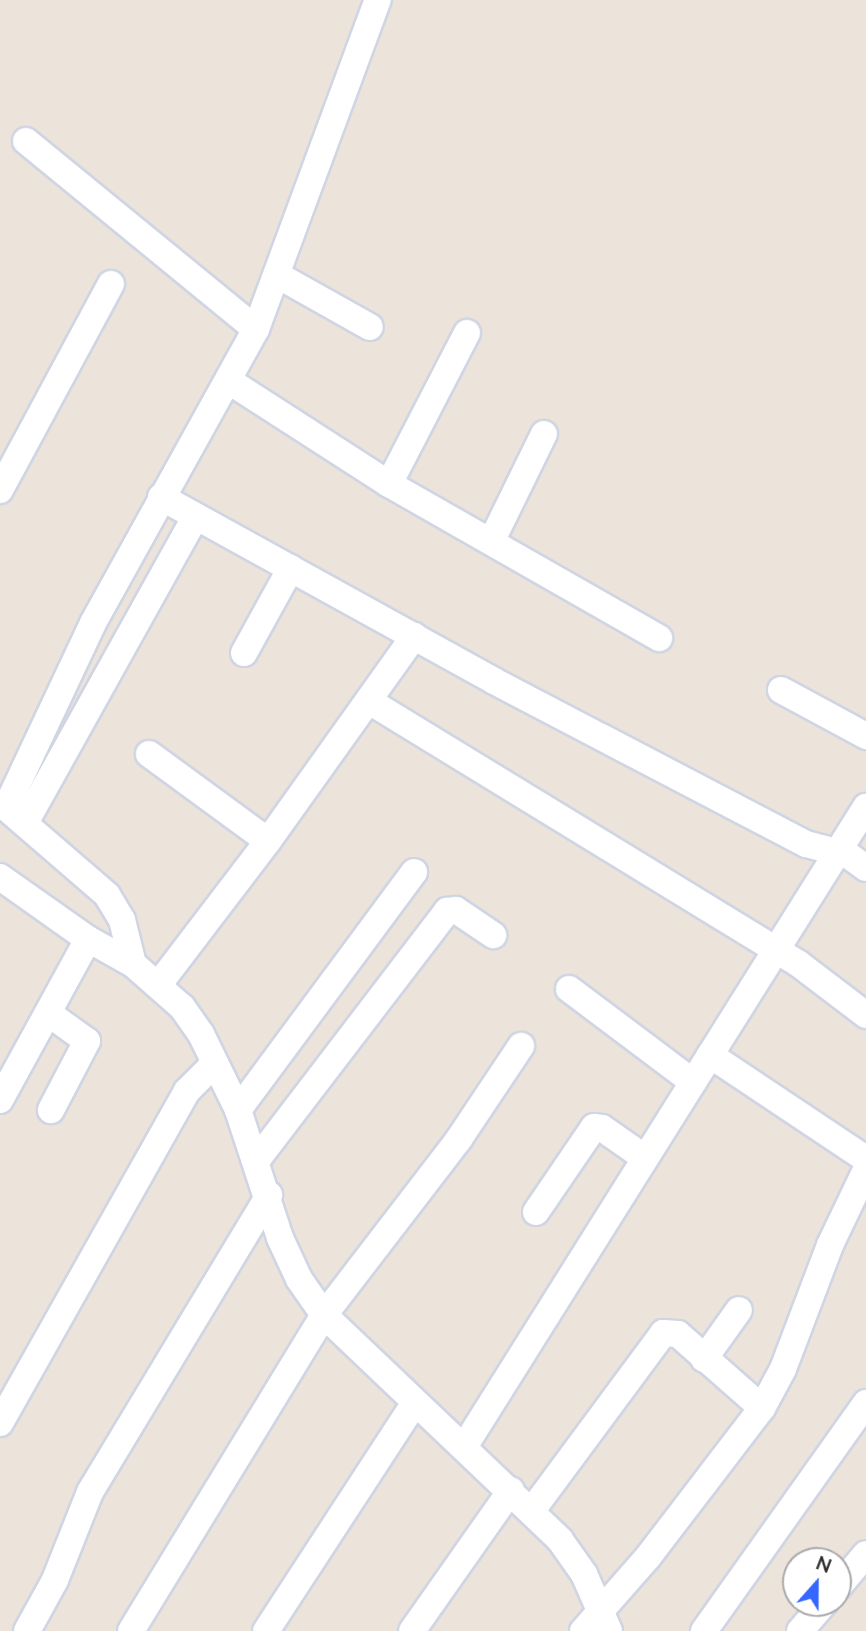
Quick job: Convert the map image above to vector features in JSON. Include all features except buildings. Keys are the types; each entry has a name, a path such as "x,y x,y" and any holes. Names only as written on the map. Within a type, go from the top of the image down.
{"street":[{"path":"10,811 93,623 256,328 279,276 378,0"},
{"path":"26,141 256,328"},
{"path":"279,276 370,327"},
{"path":"0,490 111,284"},
{"path":"390,484 467,334"},
{"path":"229,381 390,484 659,638"},
{"path":"492,540 544,434"},
{"path":"161,497 414,636 806,844 838,852 866,868"},
{"path":"10,811 197,516"},
{"path":"244,653 291,568"},
{"path":"159,984 268,841 414,636"},
{"path":"781,690 866,736"},
{"path":"369,701 775,950 866,1015"},
{"path":"149,754 268,841"},
{"path":"464,1447 866,807"},
{"path":"10,811 107,895 122,919 133,964"},
{"path":"238,1110 414,872"},
{"path":"0,877 88,939 133,964 159,984 201,1034 238,1110 269,1195 280,1238 299,1279 324,1315 533,1509 584,1574 605,1621"},
{"path":"256,1161 447,911 456,910 493,935"},
{"path":"0,1100 88,939"},
{"path":"569,989 693,1082"},
{"path":"48,1013 87,1041 51,1110"},
{"path":"131,1631 324,1315 459,1139 521,1046"},
{"path":"710,1055 866,1159"},
{"path":"0,1423 187,1091 214,1064"},
{"path":"536,1212 594,1127 602,1128 645,1158"},
{"path":"583,1631 605,1621 762,1408 783,1369 830,1245 866,1170"},
{"path":"27,1631 55,1580 90,1492 269,1195"},
{"path":"704,1359 739,1310"},
{"path":"533,1509 663,1333 678,1334 762,1408"},
{"path":"266,1631 415,1402"},
{"path":"704,1631 866,1402"},
{"path":"412,1631 511,1490"},
{"path":"852,1570 866,1554"},
{"path":"800,1631 812,1617"}]}
